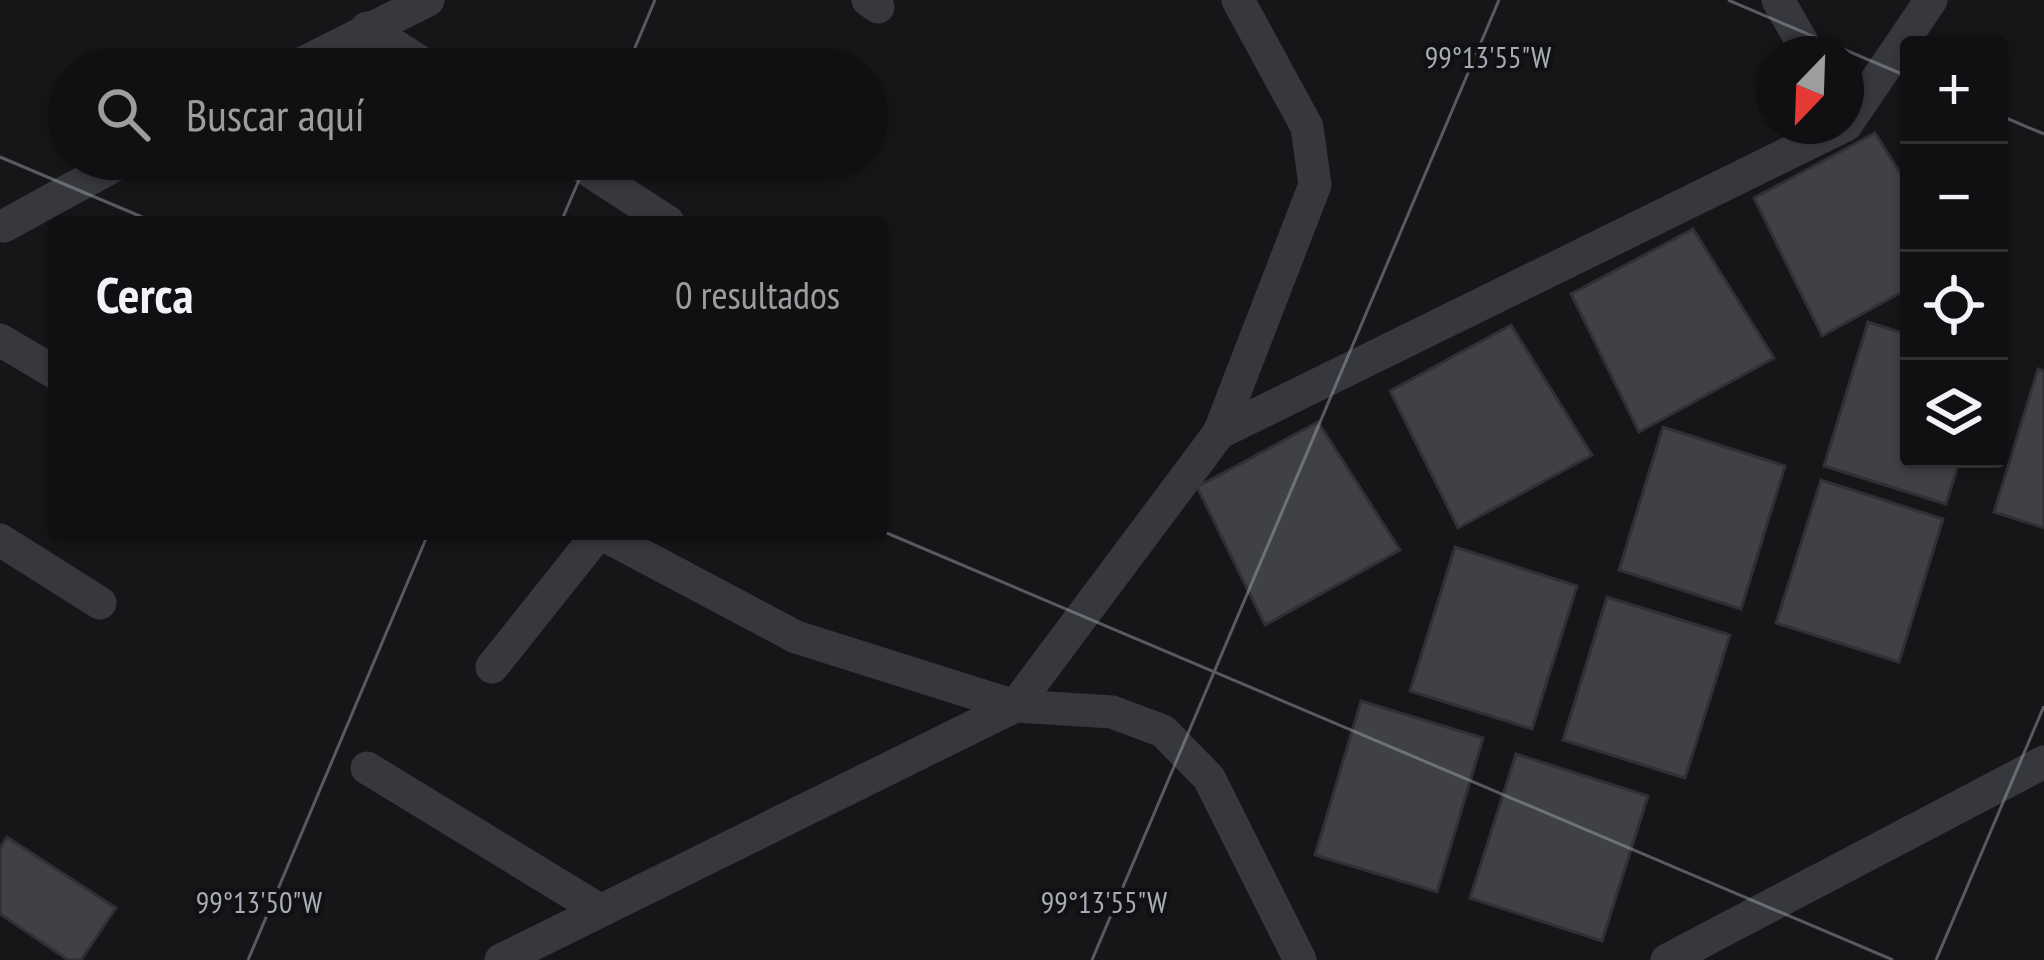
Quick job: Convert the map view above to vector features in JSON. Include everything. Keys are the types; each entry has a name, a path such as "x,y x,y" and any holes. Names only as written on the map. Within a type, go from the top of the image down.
{"street":[{"path":"330,48 428,0"},
{"path":"500,960 1015,706 1219,433 1315,185 1307,127 1238,0"},
{"path":"1778,0 1799,36"},
{"path":"1864,97 1931,0"},
{"path":"367,28 398,48"},
{"path":"1219,433 1804,144"},
{"path":"1,229 88,180"},
{"path":"603,180 659,216"},
{"path":"0,340 48,368"},
{"path":"0,540 100,603"},
{"path":"492,667 595,540"},
{"path":"611,540 796,637 1015,706 1112,712 1162,731 1209,778 1300,960"},
{"path":"1667,960 2044,762"},
{"path":"367,768 598,909"}],"building":[{"path":"1875,133 1900,173 1900,293 1822,336 1754,198 1855,144 1864,144"},
{"path":"1693,229 1774,358 1639,432 1571,294"},
{"path":"1868,322 1900,332 1900,468 1957,468 1946,504 1824,466"},
{"path":"1511,325 1592,455 1458,528 1390,391"},
{"path":"2038,369 2044,371 2044,528 1994,512"},
{"path":"1318,422 1400,550 1265,625 1197,487"},
{"path":"1663,427 1785,466 1741,609 1619,570"},
{"path":"1821,480 1943,519 1899,662 1776,623"},
{"path":"1455,547 1577,586 1532,729 1410,691"},
{"path":"1607,597 1730,635 1685,778 1563,740"},
{"path":"1361,701 1483,738 1437,892 1315,855"},
{"path":"1516,754 1648,796 1602,941 1470,898"},
{"path":"7,837 116,908 81,960 68,960 0,914 0,848"}]}
